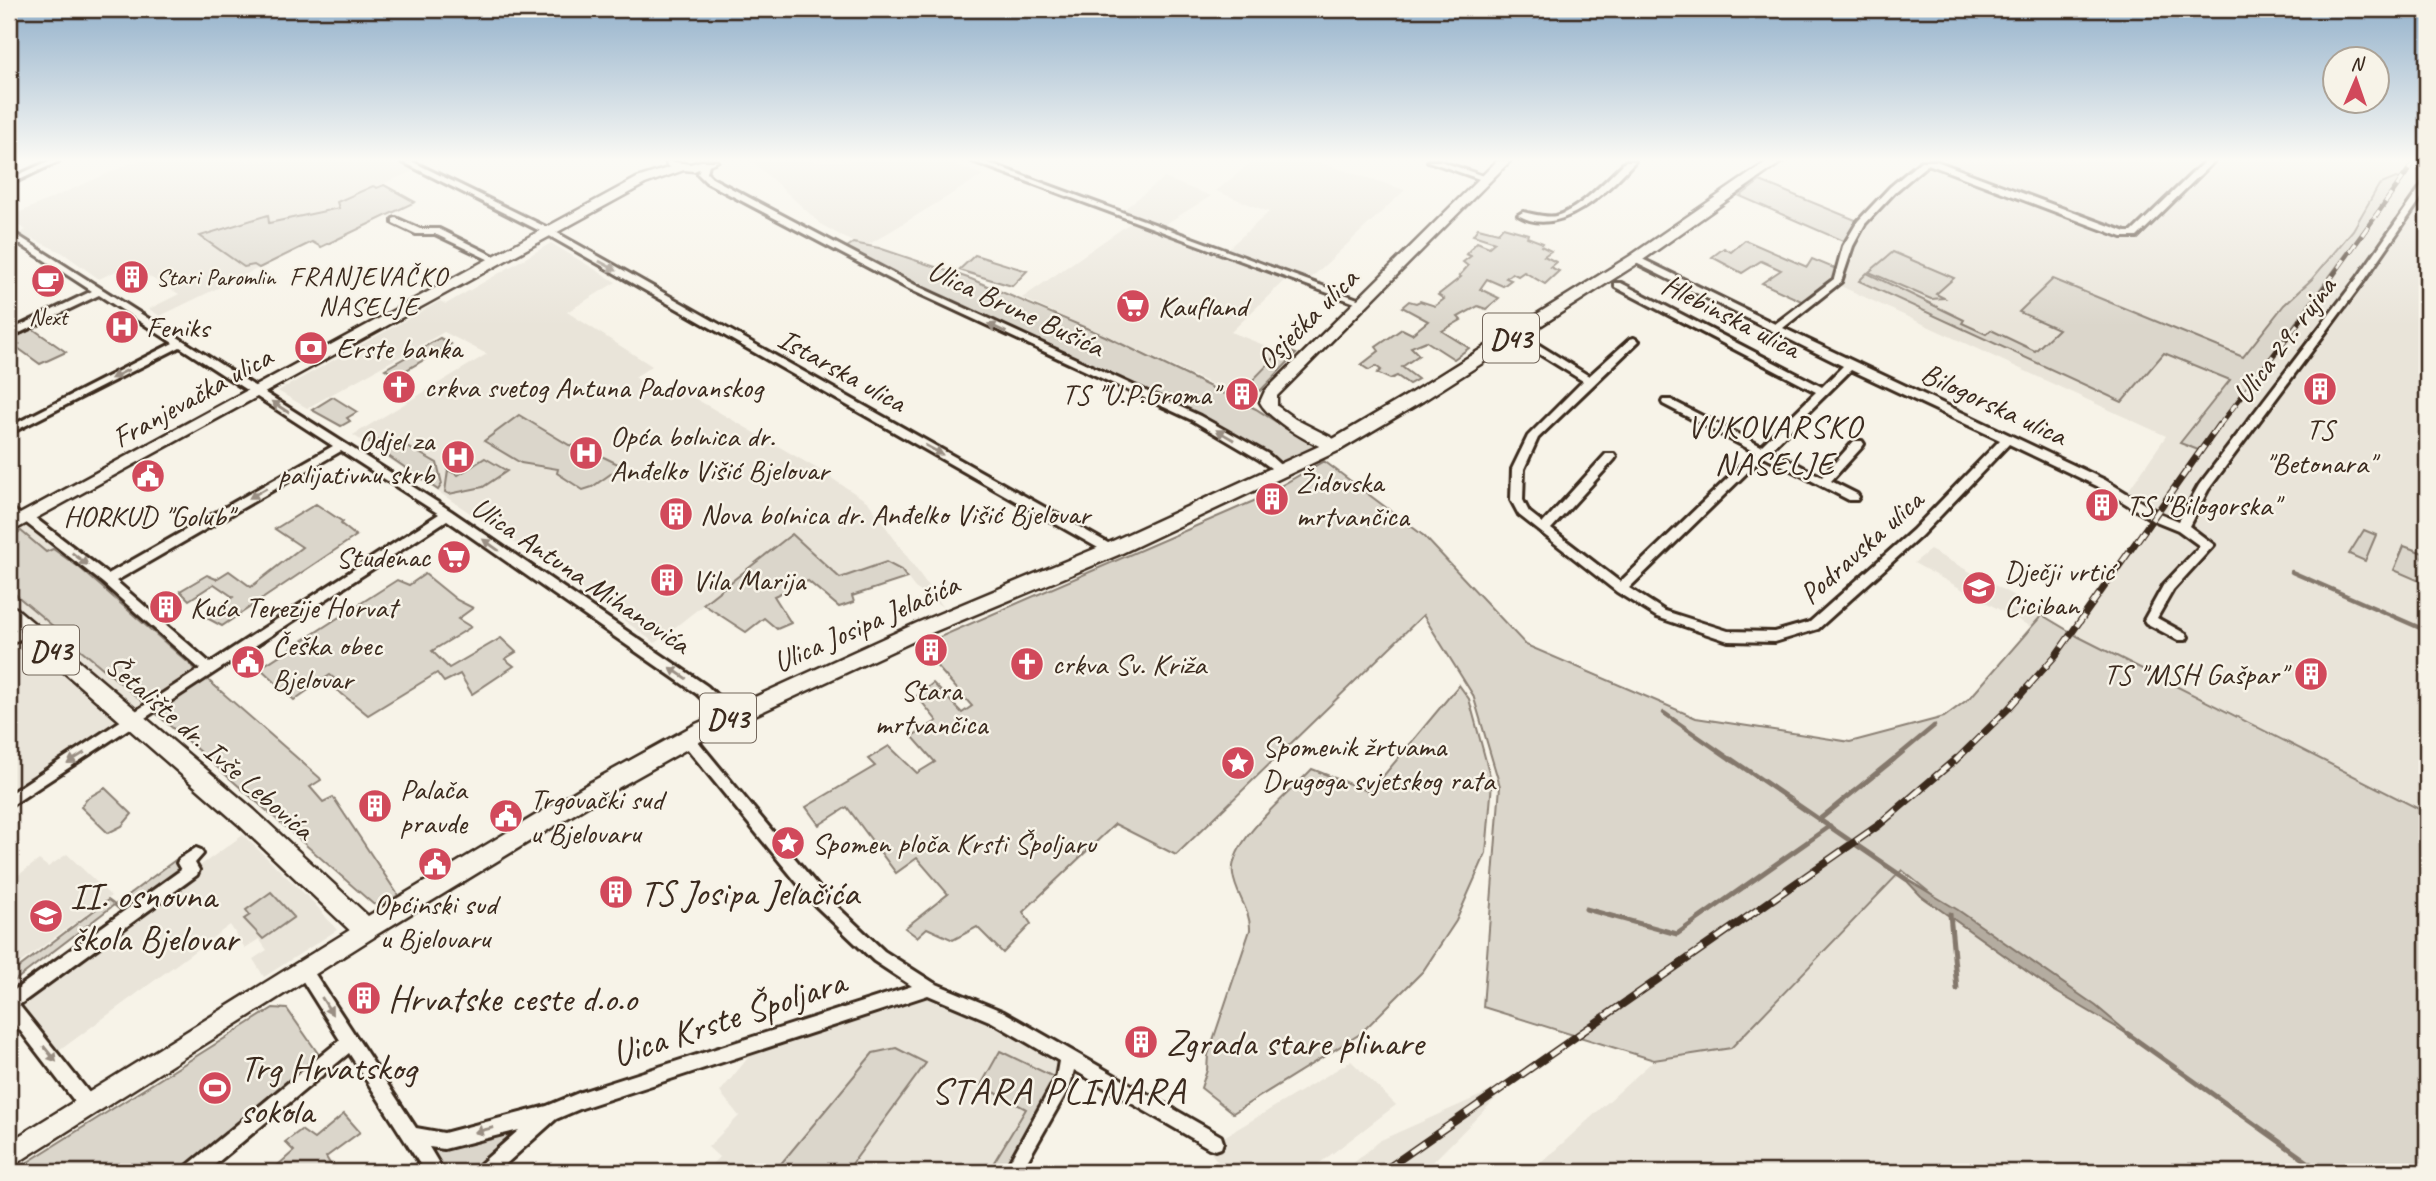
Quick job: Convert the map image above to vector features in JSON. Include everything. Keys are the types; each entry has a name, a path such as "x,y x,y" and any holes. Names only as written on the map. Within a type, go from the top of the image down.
{"main road":[{"name":"Franjevačka ulica","path":"16,519 257,392 578,216"},
{"name":"Osječka ulica","path":"1330,447 1271,409 1268,402 1270,394 1447,216"},
{"name":"D43","path":"1289,469 1516,335 1635,260 1698,216"},
{"name":"Ulica Josipa Jelačića","path":"366,930 687,738 924,628 1111,550 1289,469"},
{"name":"Šetalište dr. Ivše Lebovića","path":"9,613 256,825 366,930"},
{"path":"9,1156 366,930"}],"street":[{"name":"Istarska ulica","path":"517,216 1111,550"},
{"name":"Ulica Brune Bušića","path":"776,216 1001,330 1196,418 1289,469"},
{"path":"1128,216 1360,302"},
{"path":"1529,216 1543,219 1561,216"},
{"path":"1777,328 1838,280 1848,246 1868,216"},
{"path":"2074,216 2125,235 2134,235 2153,216"},
{"name":"Ulica 29. rujna","path":"2182,527 2203,488 2361,279 2405,216"},
{"path":"396,221 419,232 436,231 497,260"},
{"name":"Ulica Antuna Mihanovića","path":"9,233 447,514 702,690 730,717"},
{"path":"9,245 19,240"},
{"name":"Bilogorska ulica","path":"1635,260 2101,483 2155,516 2182,527 2208,545 2168,587 2150,620 2182,637"},
{"name":"Hlebinska ulica","path":"1618,285 1822,391"},
{"path":"9,335 100,291"},
{"path":"1516,335 1590,380"},
{"name":"Podravska ulica","path":"1633,341 1533,436 1518,469 1517,500 1525,514 1621,589 1661,614 1728,636 1775,637 1814,626 1917,533 2008,439"},
{"path":"9,431 181,343"},
{"path":"1621,589 1850,365"},
{"path":"1667,402 1853,497"},
{"path":"1824,482 1858,444"},
{"path":"107,580 339,447"},
{"path":"1544,529 1610,457"},
{"path":"9,801 447,514"},
{"name":"Šetalište dr. Ivše Lebovića","path":"16,519 107,580 208,669"},
{"path":"9,640 27,630"},
{"path":"687,738 821,901 879,957 928,988 998,1017 1215,1142"},
{"path":"89,1105 9,1003 192,870 184,863 196,854"},
{"path":"304,970 435,1172"},
{"name":"Uica Krste Špoljara","path":"412,1136 444,1141 550,1113 585,1098 928,988"},
{"path":"193,1172 350,1042"},
{"path":"1012,1172 1064,1080 1068,1058"},
{"name":"Uica Krste Špoljara","path":"485,1172 550,1113"}],"shaded area":[{"path":"264,216 268,216 269,223 301,216 386,216 321,247 312,242 259,268 254,265 244,267 200,236"},
{"path":"268,216 201,236 244,266 254,265 259,268 160,316 149,309 179,294 129,265 99,279 63,253 33,239 24,243 13,236 26,230 9,220 9,217"},
{"path":"268,216 304,216 269,224"},
{"path":"812,216 915,216 863,248 822,225"},
{"path":"1127,216 1178,216 1159,228"},
{"path":"1264,216 1377,216 1309,280 1291,274 1231,332 1286,354 1256,386 1238,379 1227,391 1022,298 1133,221 1222,254"},
{"path":"1786,216 1846,216 1858,221 1845,242"},
{"path":"1868,216 2427,216 2427,813 2072,632 2155,517 2124,497 2166,436 1834,283 1861,223"},
{"path":"2361,216 2374,216 2201,451 2180,443 2230,380 2164,353 2122,402 1859,281 1867,273 1964,320 1962,323 1986,334 1991,330 2035,351 2058,329 2019,312 2053,279 2243,357 2284,305 2312,279 2353,230"},
{"path":"1503,227 1528,234 1527,237 1543,243 1541,246 1551,251 1544,256 1556,262 1550,267 1559,271 1545,284 1524,272 1518,276 1512,273 1506,278 1511,280 1503,286 1487,279 1480,289 1499,298 1486,309 1478,306 1458,317 1461,320 1442,331 1469,348 1454,359 1426,341 1411,347 1419,355 1402,367 1418,379 1409,384 1397,376 1390,379 1377,373 1381,370 1376,366 1369,370 1361,365 1379,351 1376,347 1402,329 1412,334 1428,321 1402,307 1409,301 1435,306 1444,299 1438,295 1461,277 1459,276 1468,266 1463,262 1471,256 1466,254 1477,242 1489,247 1495,242 1473,235 1478,228 1498,233"},
{"path":"1745,240 1807,267 1812,259 1841,271 1840,275 1808,304 1762,283 1781,270 1761,261 1742,273 1712,257 1724,248 1731,252"},
{"name":"Opća bolnica dr. Anđelko Višić Bjelovar","path":"551,243 616,282 567,312 652,366 635,377 663,397 677,388 816,468 868,502 944,608 915,588 901,570 840,578 792,535 655,643 548,565 353,435 487,354 444,332 307,408 278,391 440,301 446,304"},
{"path":"853,243 879,248 971,279 1105,336 1256,409 1319,449 1279,470 1196,418 841,251"},
{"path":"1893,252 1954,278 1936,294 1944,298 1931,299 1869,272"},
{"path":"975,255 1027,271 1012,286 959,270"},
{"path":"33,329 66,352 40,364 15,346 19,344 11,339"},
{"path":"440,338 451,344 396,376 385,369"},
{"path":"1283,349 1296,354 1260,391 1247,386"},
{"path":"333,397 357,412 347,418 350,421 341,426 312,410"},
{"path":"519,415 569,445 585,448 622,466 592,487 583,490 557,473 558,469 521,463 484,441"},
{"path":"365,440 386,441 403,446 437,463 442,484 438,490"},
{"path":"485,458 507,471 483,487 449,494 445,492 448,470 458,475"},
{"path":"1324,461 1424,536 1526,645 1696,718 1850,742 1944,717 1971,697 2042,615 2079,637 2427,813 2427,1172 2322,1172 1950,909 1902,870 1731,1048 1654,1060 1483,1007 1500,786 1473,695 1423,615 1176,855 1115,824 1023,912 1031,924 1003,953 977,927 953,940 927,928 917,937 905,928 948,894 917,858 896,873 847,807 819,825 806,807 875,766 868,759 889,746 917,773 935,762 912,736 937,721 917,696 933,683 962,713 972,706 919,646 1256,500"},
{"path":"316,504 343,522 341,524 356,536 222,626 205,617 233,597 214,584 189,600 180,591 207,575 216,579 229,571 251,587 302,547 275,529"},
{"path":"26,517 208,669 9,801 9,527"},
{"path":"2364,530 2376,535 2365,561 2349,554"},
{"path":"21,531 46,552 53,549 80,568 320,778 321,780 310,787 323,802 333,797 398,895 381,907 373,904 144,703 9,589 9,538"},
{"path":"792,534 840,578 886,562 901,570 907,578 852,596 854,602 839,607 808,581 774,596 791,623 777,629 764,618 746,632 703,604"},
{"path":"2404,546 2423,553 2422,558 2427,560 2424,583 2394,570"},
{"name":"Dječji vrtić Ciciban","path":"1930,550 2044,612 2033,628 1914,563"},
{"path":"425,574 457,600 473,608 458,619 471,627 432,651 449,668 501,638 516,652 505,659 514,666 472,694 460,674 444,682 437,673 368,715 337,690 342,685 330,675 294,700 260,668 397,580 409,585"},
{"path":"1459,685 1469,699 1492,783 1486,853 1456,921 1423,971 1360,1034 1233,1113 1201,1088 1207,1070 1208,1055 1250,930 1248,916 1233,874 1234,861 1240,847 1263,818 1312,769 1370,792"},
{"path":"105,788 132,814 122,826 108,833 81,807 86,799"},
{"path":"243,835 314,903 337,930 264,977 253,959 267,950 259,939 245,948 230,925 52,1056 9,1003"},
{"name":"II. osnovna škola Bjelovar","path":"67,854 111,896 9,971 9,882 39,860 48,867"},
{"path":"178,858 192,870 128,917 114,905 9,985 9,975 108,900 115,905"},
{"path":"1901,870 1950,909 2322,1172 1531,1172 1654,1060 1731,1048"},
{"path":"1903,877 1958,910 2096,1006 2133,1037 2053,990 1921,896"},
{"path":"271,892 294,917 263,939 244,919 250,915 246,910"},
{"path":"928,988 1068,1058 1046,1115 1012,1172 704,1172 719,1157 708,1147 739,1116 720,1092 761,1042"},
{"name":"Trg Hrvatskog sokola","path":"273,1008 287,1009 322,1059 182,1172 12,1172"},
{"path":"896,1048 926,1063 846,1172 774,1172 873,1053"},
{"path":"1000,1051 1058,1079 1046,1115 1012,1172 988,1172 1026,1109 981,1085"},
{"path":"1351,1061 1396,1105 1308,1172 1225,1172 1207,1147"},
{"path":"1513,1081 1423,1172 1343,1172 1381,1140"},
{"path":"344,1114 360,1132 326,1157 335,1172 270,1172 294,1151 285,1142 301,1130 314,1139"},
{"path":"517,1129 474,1172 443,1172 430,1150"}],"waterway":[{"path":"2292,572 2427,631"},
{"path":"1664,713 1733,761"},
{"path":"1892,761 1934,726"},
{"path":"1731,759 1829,826"},
{"path":"1820,819 1894,759"},
{"path":"1586,909 1677,934 1829,826"},
{"path":"1829,826 1906,879"},
{"path":"1950,914 1957,989"},
{"path":"2128,1034 2322,1172"}],"railway":[{"path":"2218,427 2303,317 2375,216"},
{"path":"1955,761 2008,709 2056,655 2219,425"},
{"path":"1382,1172 1879,825 1956,759"}],"place":[{"name":"Stari Paromlin","path":"132,277"},
{"name":"Next","path":"48,281"},
{"name":"Kaufland","path":"1133,306"},
{"name":"Feniks","path":"122,327"},
{"name":"Erste banka","path":"311,348"},
{"name":"crkva svetog Antuna Padovanskog","path":"399,387"},
{"name":"TS \"Betonara\"","path":"2320,389"},
{"name":"TS \"U.P.Groma\"","path":"1242,394"},
{"name":"Opća bolnica dr. Anđelko Višić Bjelovar","path":"586,453"},
{"name":"Odjel za palijativnu skrb","path":"458,457"},
{"name":"HORKUD \"Golub\"","path":"148,476"},
{"name":"Židovska mrtvančica","path":"1272,499"},
{"name":"TS \"Bilogorska\"","path":"2102,505"},
{"name":"Nova bolnica dr. Anđelko Višić Bjelovar","path":"676,514"},
{"name":"Studenac","path":"454,557"},
{"name":"Vila Marija","path":"667,580"},
{"name":"Dječji vrtić Ciciban","path":"1979,588"},
{"name":"Kuća Terezije Horvat","path":"166,607"},
{"name":"Stara mrtvančica","path":"931,650"},
{"name":"Češka obec Bjelovar","path":"248,662"},
{"name":"crkva Sv. Križa","path":"1027,664"},
{"name":"TS \"MSH Gašpar\"","path":"2311,674"},
{"name":"Spomenik žrtvama Drugoga svjetskog rata","path":"1238,763"},
{"name":"Palača pravde","path":"375,806"},
{"name":"Trgovački sud u Bjelovaru","path":"506,816"},
{"name":"Spomen ploča Krsti Špoljaru","path":"788,843"},
{"name":"Općinski sud u Bjelovaru","path":"435,864"},
{"name":"TS Josipa Jelačića","path":"616,892"},
{"name":"II. osnovna škola Bjelovar","path":"46,916"},
{"name":"Hrvatske ceste d.o.o","path":"364,998"},
{"name":"Zgrada stare plinare","path":"1141,1042"},
{"name":"Trg Hrvatskog sokola","path":"215,1088"}],"district":[{"name":"FRANJEVAČKO NASELJE","path":"369,291"},
{"name":"VUKOVARSKO NASELJE","path":"1775,444"},
{"name":"STARA PLINARA","path":"1059,1090"}]}
